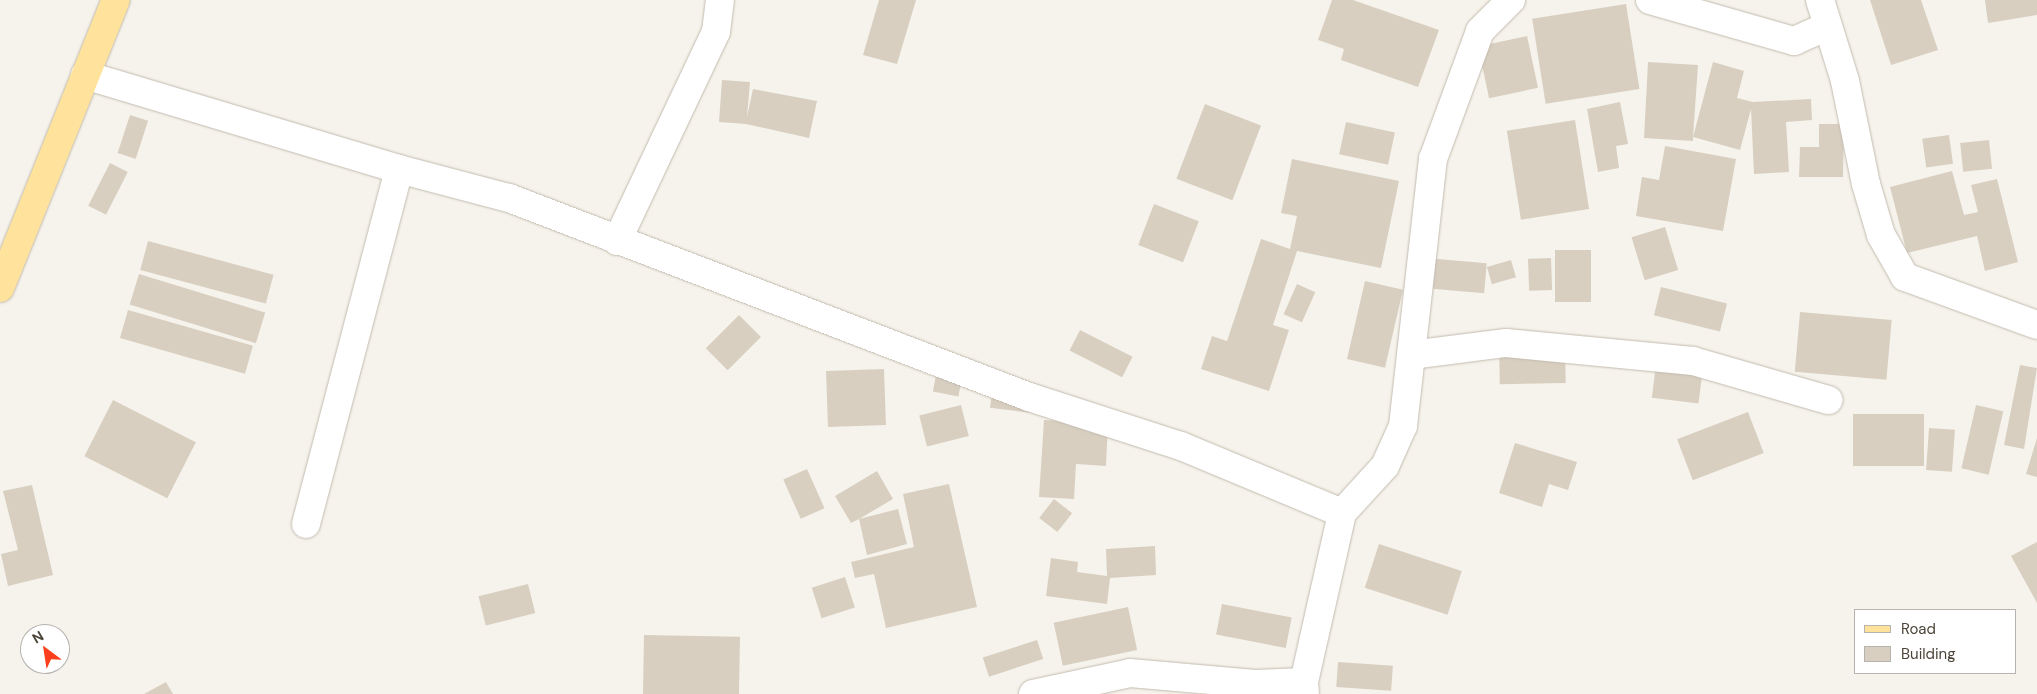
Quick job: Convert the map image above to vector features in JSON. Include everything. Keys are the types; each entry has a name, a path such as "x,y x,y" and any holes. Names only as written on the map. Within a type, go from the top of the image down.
{"main road":[{"path":"0,288 116,0"}],"street":[{"path":"617,241 716,32 720,0"},
{"path":"1033,694 1130,673 1305,688 1342,513 1385,466 1403,426 1433,159 1480,31 1511,0"},
{"path":"1650,0 1794,41 1828,26"},
{"path":"1820,0 1845,80 1866,184 1881,235 1906,277 2037,325"},
{"path":"85,75 399,169 509,198 1028,397 1181,446 1342,513"},
{"path":"306,524 399,169"},
{"path":"1411,355 1506,343 1694,361 1828,400"}],"building":[{"path":"879,0 916,0 897,64 863,55"},
{"path":"1332,0 1353,0 1439,30 1418,87 1341,60 1344,49 1318,40"},
{"path":"1870,0 1921,0 1938,50 1891,65"},
{"path":"1985,0 2037,0 2037,15 1988,23"},
{"path":"1626,4 1639,89 1546,104 1532,19"},
{"path":"1527,36 1538,88 1489,98 1478,46"},
{"path":"1648,62 1698,65 1693,141 1644,138"},
{"path":"1713,62 1744,71 1737,98 1753,102 1811,99 1812,120 1786,122 1789,172 1754,174 1751,109 1740,150 1693,137"},
{"path":"722,80 750,82 747,117 753,89 817,101 809,138 746,124 719,122"},
{"path":"1620,102 1628,144 1616,146 1619,168 1598,172 1587,109"},
{"path":"1205,104 1261,126 1232,200 1176,179"},
{"path":"130,115 148,121 136,159 118,153"},
{"path":"1575,120 1589,209 1521,220 1507,131"},
{"path":"1346,122 1395,132 1388,165 1339,154"},
{"path":"1819,124 1844,124 1843,177 1799,177 1800,147 1819,147"},
{"path":"1949,135 1953,164 1926,167 1922,139"},
{"path":"1989,140 1992,169 1963,172 1960,143"},
{"path":"1665,146 1736,159 1723,231 1636,216 1642,177 1659,180"},
{"path":"1292,159 1399,181 1381,268 1297,251 1273,325 1289,330 1269,391 1201,369 1212,336 1227,341 1261,239 1290,249 1297,216 1281,213"},
{"path":"110,163 128,172 106,215 88,206"},
{"path":"1952,171 1964,215 1978,212 1971,185 1997,179 2018,262 1985,271 1977,236 1907,253 1890,187"},
{"path":"1154,204 1199,221 1183,262 1138,245"},
{"path":"1665,227 1678,270 1645,280 1632,237"},
{"path":"148,241 274,275 266,304 140,270"},
{"path":"1555,250 1591,250 1591,302 1555,302"},
{"path":"1426,258 1487,263 1484,293 1423,288"},
{"path":"1551,258 1552,290 1529,291 1528,259"},
{"path":"1511,260 1516,277 1492,284 1487,267"},
{"path":"139,274 265,313 256,343 130,305"},
{"path":"1365,281 1403,290 1385,368 1347,359"},
{"path":"1297,284 1315,292 1302,322 1284,314"},
{"path":"1661,287 1727,303 1720,332 1654,315"},
{"path":"128,310 253,346 245,374 120,338"},
{"path":"1800,312 1892,320 1886,380 1795,372"},
{"path":"739,315 761,337 728,370 706,348"},
{"path":"1080,330 1133,357 1122,377 1070,350"},
{"path":"1565,341 1566,383 1500,384 1499,342"},
{"path":"1657,356 1704,362 1699,403 1652,398"},
{"path":"938,365 964,370 958,396 933,392"},
{"path":"2020,365 2037,368 2024,449 2004,445"},
{"path":"884,369 886,425 828,427 826,371"},
{"path":"993,383 1033,388 1030,413 990,408"},
{"path":"113,400 196,442 167,498 84,456"},
{"path":"961,405 969,436 927,446 919,415"},
{"path":"1976,405 2003,411 1989,475 1961,468"},
{"path":"1748,412 1764,453 1693,480 1677,439"},
{"path":"1853,414 1924,414 1924,466 1853,466"},
{"path":"1044,420 1108,423 1106,466 1076,464 1074,499 1039,497"},
{"path":"1929,428 1955,430 1952,472 1926,470"},
{"path":"2037,438 2037,477 2026,474"},
{"path":"1515,443 1577,462 1568,490 1549,484 1542,507 1499,493"},
{"path":"807,469 824,508 801,519 783,480"},
{"path":"877,471 893,499 851,523 835,496"},
{"path":"949,484 977,607 886,628 874,574 855,578 851,562 914,547 903,494"},
{"path":"32,485 53,575 8,586 1,554 18,550 3,491"},
{"path":"1054,499 1072,513 1057,532 1039,518"},
{"path":"898,509 907,544 867,555 859,519"},
{"path":"2037,542 2037,603 2011,556"},
{"path":"1379,544 1462,571 1448,615 1365,588"},
{"path":"1155,546 1156,575 1110,578 1107,604 1046,596 1051,558 1078,562 1077,572 1107,576 1106,549"},
{"path":"845,577 855,607 822,618 812,588"},
{"path":"528,584 535,613 486,625 479,596"},
{"path":"1222,604 1292,618 1286,648 1216,634"},
{"path":"1128,607 1137,650 1063,666 1054,623"},
{"path":"644,635 740,637 739,694 643,694"},
{"path":"1037,640 1043,659 989,677 983,658"},
{"path":"1338,662 1393,666 1391,691 1336,687"},
{"path":"166,682 173,694 144,694"}]}
